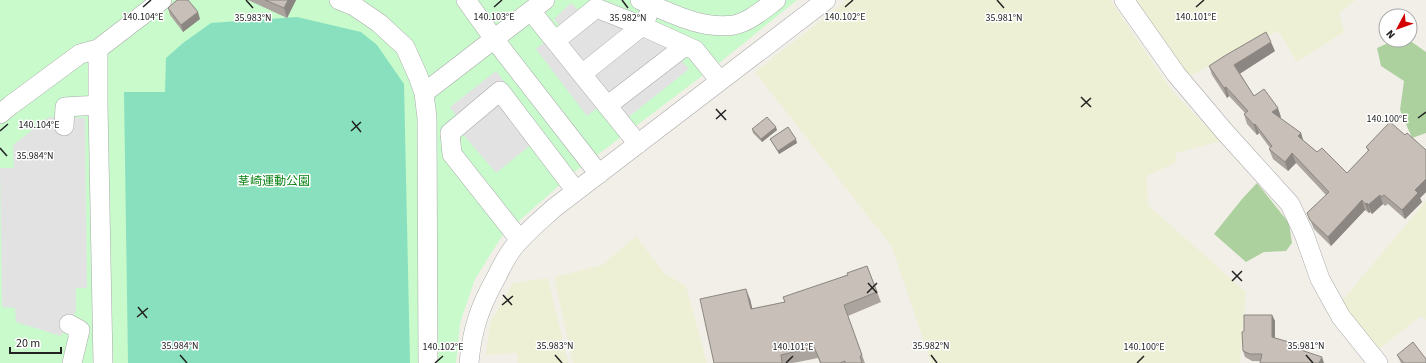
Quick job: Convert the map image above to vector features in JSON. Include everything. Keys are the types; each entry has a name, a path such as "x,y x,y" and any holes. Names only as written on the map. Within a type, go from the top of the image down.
{"street":[{"path":"0,114 11,104 80,54 98,49 162,0"},
{"path":"339,0 354,6 380,23 405,47 424,93 426,118 428,363"},
{"path":"466,0 494,39 599,174"},
{"path":"582,74 642,26 646,3 691,21 716,25 734,25 757,15 776,0"},
{"path":"469,363 477,316 486,295 506,258 520,240 554,208 826,0"},
{"path":"1124,0 1176,74 1224,131 1290,204 1304,234 1320,279 1342,317 1378,363"},
{"path":"424,93 541,3 555,41 638,144"},
{"path":"555,41 596,8 642,26 695,50 720,81"},
{"path":"607,106 685,46"},
{"path":"98,49 103,363"},
{"path":"520,240 452,154 450,133 457,126 500,91 576,192"},
{"path":"64,126 65,107 98,105"},
{"path":"69,324 80,330 72,363"}],"green space":[{"name":"茎崎運動公園","path":"0,0 797,0 718,64 572,174 502,236 475,279 460,323 456,363 0,363"},
{"path":"847,0 1110,0 1173,92 1221,141 1176,153 1175,163 1147,176 1148,205 1246,292 1240,363 931,363 892,247 755,72"},
{"path":"1132,0 1356,0 1339,13 1344,32 1297,62 1278,31 1188,77"},
{"path":"297,17 361,32 377,45 404,84 410,363 128,363 124,92 165,92 166,58 183,43 211,23"},
{"path":"1418,46 1426,52 1426,133 1412,138 1400,110 1404,81 1381,66 1377,48 1418,48"},
{"path":"1257,183 1289,223 1292,243 1286,251 1264,252 1246,262 1214,234"},
{"path":"1426,201 1426,320 1421,316 1379,349 1340,303"},
{"path":"636,236 664,273 686,286 707,363 573,363 554,277 602,265"},
{"path":"548,278 568,363 518,363 517,353 486,355 490,323 513,283"}],"shaded area":[{"path":"571,3 580,12 697,43 680,59 689,69 616,127 597,108 587,116 536,49 562,28 554,19"},
{"path":"496,71 543,135 496,173 462,133 458,118 450,107"},
{"path":"49,117 85,118 87,288 76,288 76,311 61,336 16,322 15,308 2,307 0,168 14,168 13,145"}],"building":[{"path":"177,0 188,0 198,12 181,25 168,8"},
{"path":"265,0 288,0 284,8"},
{"path":"1266,32 1271,42 1234,65 1254,96 1264,89 1278,108 1272,112 1301,133 1298,136 1317,152 1322,148 1347,173 1369,150 1366,147 1390,122 1405,135 1407,133 1426,150 1426,179 1415,190 1418,193 1402,210 1384,195 1381,197 1380,195 1368,205 1362,200 1328,237 1310,220 1307,213 1329,192 1292,153 1285,162 1269,149 1272,146 1255,124 1254,125 1244,114 1248,111 1226,87 1224,88 1209,66"},
{"path":"767,117 776,127 761,139 752,129"},
{"path":"788,127 796,139 778,151 770,139"},
{"path":"867,266 877,292 844,305 862,355 860,356 862,363 845,363 845,361 840,363 821,363 814,347 781,355 782,363 714,363 700,299 746,289 751,309 785,302 783,297 848,275 847,273"},
{"path":"1244,315 1272,315 1272,337 1302,346 1301,350 1322,357 1319,363 1260,363 1262,354 1250,354 1243,351 1242,332 1244,331"},
{"path":"1413,342 1426,359 1426,363 1404,363 1397,355"}]}
